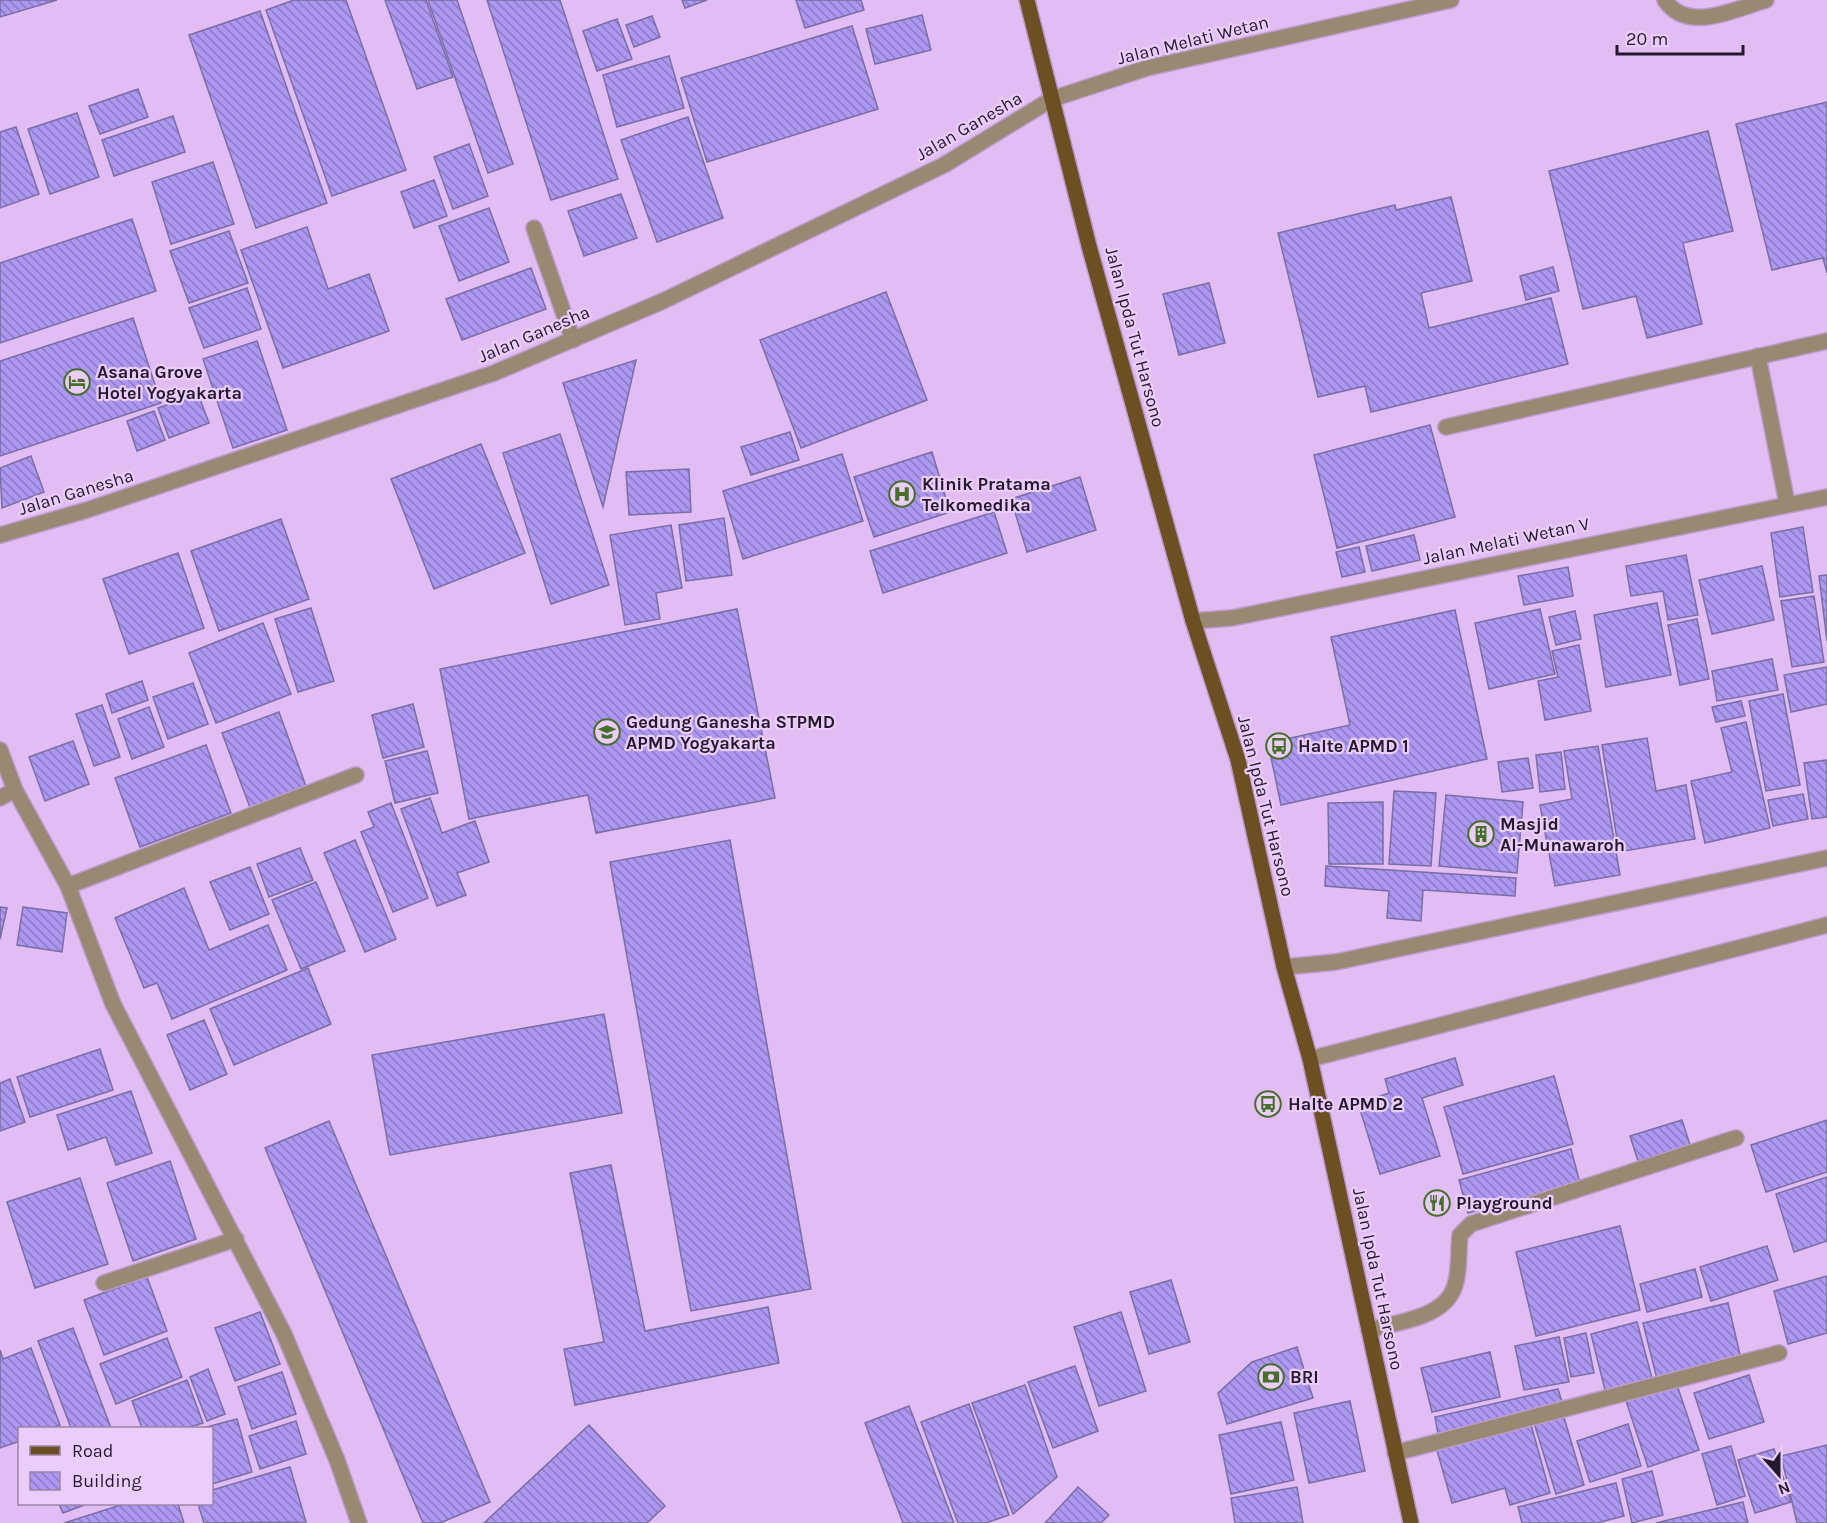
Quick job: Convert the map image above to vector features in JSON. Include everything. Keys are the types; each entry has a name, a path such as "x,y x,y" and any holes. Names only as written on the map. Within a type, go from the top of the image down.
{"main road":[{"name":"Jalan Ipda Tut Harsono","path":"1027,0 1089,246 1193,621 1238,760 1284,968 1310,1059 1411,1523"}],"street":[{"name":"Jalan Melati Wetan","path":"1052,99 1147,68 1451,0"},
{"path":"1665,0 1676,14 1688,18 1712,15 1766,0"},
{"name":"Jalan Ganesha","path":"0,535 87,510 494,373 663,301 944,165 1052,99"},
{"path":"534,228 573,340"},
{"path":"1446,428 1827,341"},
{"path":"1758,356 1787,503"},
{"name":"Jalan Melati Wetan V","path":"1193,621 1232,618 1787,503 1827,497"},
{"path":"0,750 15,790 68,886 113,1004 284,1334 337,1460 359,1523"},
{"path":"68,886 356,775"},
{"path":"0,798 15,790"},
{"path":"1284,968 1336,962 1827,858"},
{"path":"1310,1059 1827,925"},
{"path":"1369,1330 1431,1312 1448,1300 1456,1284 1460,1235 1471,1224 1736,1138"},
{"path":"104,1283 236,1239"},
{"path":"1395,1453 1779,1353"}],"building":[{"path":"0,0 57,0 0,17"},
{"path":"294,0 346,0 406,170 332,196 266,10"},
{"path":"385,0 426,0 453,77 417,89"},
{"path":"428,0 457,0 513,164 488,173"},
{"path":"487,0 560,0 618,179 551,200"},
{"path":"682,0 707,0 685,8"},
{"path":"796,0 861,0 864,10 805,28"},
{"path":"260,11 327,203 256,228 189,35"},
{"path":"922,15 931,50 875,64 866,29"},
{"path":"652,16 660,37 634,47 626,25"},
{"path":"617,19 632,59 597,71 583,31"},
{"path":"852,26 878,109 707,162 681,78"},
{"path":"669,56 684,108 617,127 603,75"},
{"path":"138,89 148,117 100,134 89,106"},
{"path":"1827,102 1827,273 1823,258 1772,270 1736,124"},
{"path":"77,113 99,177 50,194 28,129"},
{"path":"173,116 185,152 114,176 102,140"},
{"path":"688,117 723,218 657,242 621,140"},
{"path":"16,127 39,194 0,208 0,132"},
{"path":"1708,131 1733,231 1683,243 1702,324 1647,338 1636,296 1583,309 1549,171"},
{"path":"469,144 488,196 453,209 434,157"},
{"path":"213,162 234,224 171,244 152,182"},
{"path":"434,180 447,216 414,228 401,192"},
{"path":"621,194 637,238 584,256 568,211"},
{"path":"1451,197 1472,281 1421,293 1429,328 1551,298 1568,364 1371,412 1365,386 1318,397 1278,233 1395,205 1396,210"},
{"path":"489,208 509,262 459,281 439,226"},
{"path":"132,219 156,291 0,343 0,263"},
{"path":"307,227 328,289 369,274 389,331 283,368 241,250"},
{"path":"229,231 248,283 189,303 170,251"},
{"path":"1553,267 1559,291 1526,300 1520,276"},
{"path":"531,268 546,309 462,340 446,299"},
{"path":"1209,283 1225,343 1179,355 1163,294"},
{"path":"247,288 261,329 204,348 189,308"},
{"path":"886,292 927,400 801,448 760,340"},
{"name":"Asana Grove Hotel Yogyakarta","path":"133,318 161,403 0,456 0,361"},
{"path":"257,341 287,430 233,448 203,359"},
{"path":"636,360 603,507 563,383"},
{"path":"198,394 209,423 169,438 158,408"},
{"path":"154,411 165,440 137,451 127,421"},
{"path":"1430,425 1455,517 1337,548 1314,455"},
{"path":"790,432 799,460 751,475 741,447"},
{"path":"560,434 609,585 551,604 503,453"},
{"path":"481,444 525,553 434,589 391,479"},
{"name":"Klinik Pratama Telkomedika","path":"932,452 950,512 874,537 854,477"},
{"path":"842,454 863,521 743,559 723,491"},
{"path":"31,456 44,492 2,508 0,468"},
{"path":"689,469 691,512 629,515 626,472"},
{"path":"1080,477 1096,530 1027,552 1011,499"},
{"path":"994,512 1007,553 883,593 870,551"},
{"path":"724,518 732,575 686,581 679,525"},
{"path":"281,519 309,599 219,631 191,551"},
{"path":"671,525 682,588 656,593 660,619 625,625 610,535"},
{"path":"1803,527 1813,592 1780,597 1771,533"},
{"path":"1414,535 1420,560 1372,571 1366,546"},
{"path":"1359,547 1365,572 1342,577 1336,552"},
{"path":"178,553 204,628 129,654 103,579"},
{"path":"1686,555 1698,615 1668,620 1663,591 1631,596 1626,566"},
{"path":"1762,566 1774,620 1712,634 1699,580"},
{"path":"1568,567 1573,596 1524,605 1518,576"},
{"path":"1827,575 1827,641 1819,576"},
{"path":"1814,596 1824,662 1792,667 1781,601"},
{"path":"1657,603 1671,675 1606,687 1594,615"},
{"path":"311,608 334,681 298,692 275,619"},
{"name":"Gedung Ganesha STPMD APMD Yogyakarta","path":"737,609 775,798 596,833 588,795 469,819 440,669"},
{"path":"1540,609 1555,674 1489,689 1475,623"},
{"path":"1455,610 1487,759 1281,805 1268,743 1350,725 1331,637"},
{"path":"1575,611 1581,639 1556,645 1549,617"},
{"path":"1697,619 1709,679 1680,685 1668,625"},
{"path":"263,623 291,694 216,723 189,653"},
{"path":"1579,645 1591,711 1545,720 1538,681 1558,677 1552,651"},
{"path":"1772,659 1778,690 1717,701 1712,671"},
{"path":"1827,667 1827,704 1791,712 1784,675"},
{"path":"142,681 148,700 112,713 106,694"},
{"path":"193,683 208,724 168,739 153,697"},
{"path":"1783,694 1800,785 1766,791 1749,701"},
{"path":"1741,701 1745,716 1716,722 1712,707"},
{"path":"413,704 424,747 383,758 372,715"},
{"path":"102,705 120,757 94,766 76,714"},
{"path":"149,707 164,747 132,759 118,719"},
{"path":"279,712 307,789 251,810 222,733"},
{"path":"1746,722 1770,828 1705,843 1691,781 1732,772 1721,728"},
{"path":"1647,738 1656,791 1686,785 1695,839 1619,852 1602,745"},
{"path":"73,741 89,784 45,801 29,757"},
{"path":"206,745 231,813 140,847 115,778"},
{"path":"1598,746 1620,875 1555,886 1540,805 1572,799 1564,751"},
{"path":"427,751 438,793 395,803 385,761"},
{"path":"1561,752 1565,789 1540,792 1536,755"},
{"path":"1528,758 1533,788 1502,792 1498,762"},
{"path":"1827,760 1827,817 1812,819 1804,763"},
{"path":"1394,791 1436,793 1431,866 1389,864"},
{"path":"1803,794 1808,819 1773,826 1768,800"},
{"name":"Masjid Al-Munawaroh","path":"1446,795 1523,802 1517,873 1439,866"},
{"path":"430,798 442,833 475,821 489,862 457,873 466,895 437,906 401,809"},
{"path":"1383,802 1383,864 1329,864 1328,803"},
{"path":"391,803 428,898 393,912 361,832 374,827 368,812"},
{"path":"355,840 396,939 365,952 324,853"},
{"path":"730,840 811,1289 691,1311 610,862"},
{"path":"300,848 313,880 269,897 257,864"},
{"path":"1326,866 1516,878 1515,896 1423,890 1421,921 1387,918 1389,891 1325,886"},
{"path":"250,867 269,914 230,930 210,882"},
{"path":"316,882 345,951 301,969 272,900"},
{"path":"184,888 209,950 268,925 287,970 172,1019 157,983 144,988 115,918"},
{"path":"0,907 7,908 0,939"},
{"path":"23,907 67,913 62,952 17,945"},
{"path":"308,968 331,1024 234,1065 210,1009"},
{"path":"604,1014 622,1113 390,1155 372,1055"},
{"path":"204,1020 227,1074 190,1090 167,1035"},
{"path":"100,1049 113,1090 30,1117 17,1077"},
{"path":"1455,1058 1463,1085 1422,1098 1440,1156 1380,1174 1358,1103 1389,1093 1385,1079"},
{"path":"1554,1076 1573,1144 1463,1174 1444,1107"},
{"path":"10,1079 25,1122 0,1131 0,1083"},
{"path":"131,1091 152,1153 116,1165 106,1137 68,1150 57,1115"},
{"path":"1682,1120 1690,1145 1638,1161 1630,1136"},
{"path":"1827,1120 1827,1172 1766,1192 1751,1145"},
{"path":"329,1121 490,1502 440,1523 423,1523 265,1148"},
{"path":"1571,1149 1580,1183 1468,1213 1459,1180"},
{"path":"170,1161 196,1239 133,1261 107,1183"},
{"path":"611,1165 645,1331 768,1307 779,1363 575,1405 564,1349 604,1342 570,1173"},
{"path":"1827,1177 1827,1241 1794,1252 1776,1194"},
{"path":"80,1178 108,1264 35,1288 7,1202"},
{"path":"1620,1226 1640,1310 1536,1336 1516,1252"},
{"path":"1767,1246 1778,1280 1711,1301 1700,1267"},
{"path":"1695,1269 1702,1297 1647,1312 1640,1284"},
{"path":"1827,1276 1827,1333 1788,1344 1774,1291"},
{"path":"147,1277 167,1331 104,1355 84,1300"},
{"path":"1171,1280 1190,1342 1149,1354 1130,1292"},
{"path":"1728,1303 1741,1359 1657,1379 1643,1323"},
{"path":"260,1312 280,1364 235,1381 215,1328"},
{"path":"1121,1312 1146,1391 1099,1406 1074,1327"},
{"path":"1637,1322 1652,1378 1605,1390 1591,1334"},
{"path":"73,1328 111,1427 71,1427 38,1341"},
{"path":"1586,1333 1594,1373 1571,1377 1564,1338"},
{"path":"1559,1337 1569,1382 1524,1390 1515,1346"},
{"path":"167,1338 182,1377 116,1404 100,1364"},
{"name":"BRI","path":"1297,1347 1313,1398 1227,1424 1218,1393 1252,1362"},
{"path":"31,1348 60,1425 18,1427 18,1442 0,1448 0,1350 3,1359"},
{"path":"1490,1352 1500,1397 1432,1412 1421,1368"},
{"path":"1075,1366 1098,1431 1053,1448 1028,1382"},
{"path":"208,1369 225,1414 207,1421 190,1377"},
{"path":"282,1372 296,1414 252,1429 238,1387"},
{"path":"1749,1375 1764,1422 1709,1439 1694,1393"},
{"path":"187,1380 203,1423 191,1427 142,1427 132,1401"},
{"path":"1025,1385 1057,1477 1013,1514 972,1403"},
{"path":"1677,1385 1699,1450 1648,1467 1626,1401"},
{"path":"1558,1389 1563,1405 1438,1434 1435,1417"},
{"path":"1350,1401 1365,1471 1309,1483 1294,1413"},
{"path":"969,1404 1009,1515 986,1523 958,1523 921,1422"},
{"path":"909,1406 954,1523 903,1523 865,1423"},
{"path":"1563,1414 1584,1485 1556,1494 1534,1423"},
{"path":"237,1419 252,1472 213,1484 213,1427 207,1427"},
{"path":"296,1421 306,1454 260,1469 249,1436"},
{"path":"1530,1421 1550,1493 1510,1505 1505,1488 1452,1503 1436,1447"},
{"path":"1281,1422 1294,1480 1231,1494 1219,1435"},
{"path":"1628,1424 1641,1466 1590,1482 1577,1441"},
{"path":"589,1425 665,1506 647,1523 484,1523"},
{"path":"1827,1445 1827,1523 1797,1523 1781,1456"},
{"path":"1731,1446 1745,1496 1717,1505 1702,1454"},
{"path":"1774,1449 1791,1502 1755,1513 1738,1460"},
{"path":"290,1467 306,1522 204,1523 198,1505 213,1505 213,1490"},
{"path":"1652,1471 1663,1515 1632,1523 1622,1479"},
{"path":"1616,1483 1624,1516 1597,1523 1522,1523 1518,1507"},
{"path":"1078,1487 1109,1515 1101,1523 1045,1523"},
{"path":"1297,1487 1303,1523 1235,1523 1231,1498"},
{"path":"1743,1502 1748,1523 1656,1523"},
{"path":"59,1505 84,1505 63,1513"},
{"path":"121,1505 178,1505 184,1523 64,1523"}],"place":[{"name":"Asana Grove Hotel Yogyakarta","path":"77,382"},
{"name":"Klinik Pratama Telkomedika","path":"902,494"},
{"name":"Gedung Ganesha STPMD APMD Yogyakarta","path":"607,732"},
{"name":"Halte APMD 1","path":"1279,746"},
{"name":"Masjid Al-Munawaroh","path":"1481,834"},
{"name":"Halte APMD 2","path":"1268,1104"},
{"name":"Playground","path":"1437,1203"},
{"name":"BRI","path":"1271,1377"}]}
